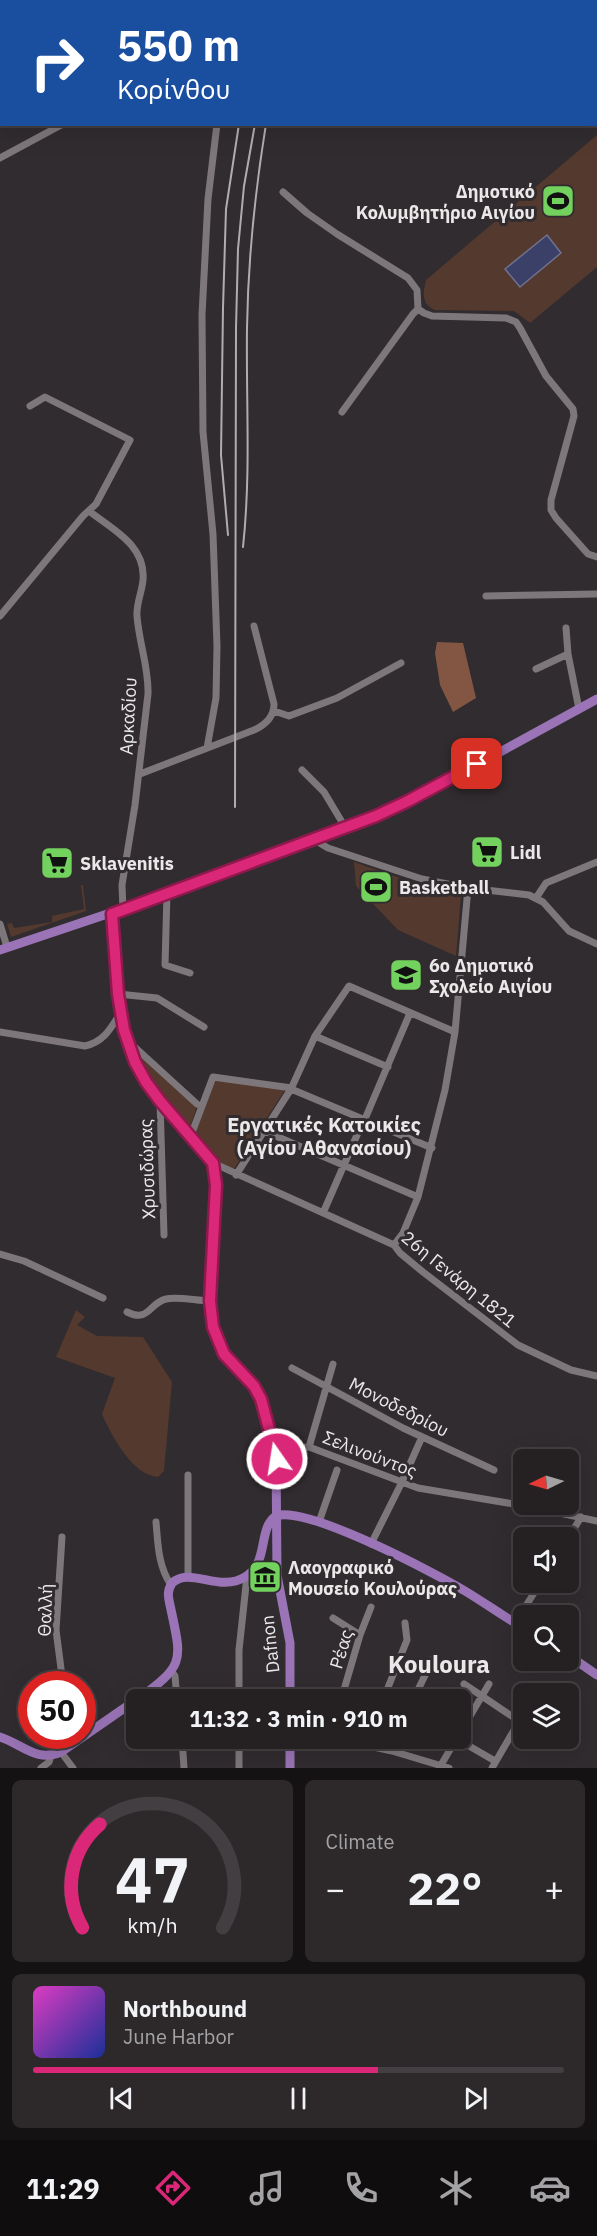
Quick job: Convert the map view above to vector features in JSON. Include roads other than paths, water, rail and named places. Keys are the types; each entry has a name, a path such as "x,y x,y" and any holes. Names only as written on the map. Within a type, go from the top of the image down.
{"main road":[{"path":"4,949 167,894 408,801 597,699"},
{"path":"112,914 118,994 127,1040 142,1076 190,1138 213,1163"},
{"name":"Dafnon","path":"213,1163 216,1185 210,1301 213,1327 224,1354 258,1393 277,1462 277,1575 290,1643 290,1689"},
{"path":"152,1689 164,1680 177,1660 178,1649 168,1595 171,1585 178,1578 188,1576 224,1584 247,1576 258,1563 269,1523 276,1516 285,1514 319,1522 371,1544 464,1590 513,1622"},
{"path":"579,1662 597,1675"},
{"path":"96,1726 126,1707"},
{"path":"0,1737 28,1752 51,1756 64,1749"},
{"path":"290,1749 290,1768"}],"street":[{"path":"0,158 59,126"},
{"path":"210,747 216,698 217,646 213,534 203,432 201,343 208,199 216,126"},
{"path":"283,192 307,213 337,234 408,278 417,290 418,309 424,314 506,318 516,322 546,376 573,409 574,416 551,500 551,510 588,554 597,557"},
{"path":"342,412 418,309"},
{"path":"0,616 96,504 130,440 45,398 30,406"},
{"name":"Αρκαδίου","path":"89,511 130,542 139,556 142,567 142,585 137,614 148,682 140,774 122,885 123,910"},
{"path":"486,596 597,594"},
{"path":"254,626 274,711"},
{"path":"566,628 568,654 579,709"},
{"path":"536,669 568,654"},
{"path":"274,711 288,716 337,698 401,663"},
{"path":"140,774 254,730 262,726 274,711"},
{"path":"302,770 324,792 345,827"},
{"path":"313,839 328,848 422,879 468,888 522,892 550,908 569,931 597,944"},
{"path":"536,898 546,883 597,862"},
{"path":"394,1245 403,1233 418,1197 432,1148 455,1032 468,888"},
{"path":"167,894 165,965 190,973"},
{"path":"0,924 4,949"},
{"path":"236,1175 292,1088 315,1036 349,986 455,1032"},
{"path":"118,994 157,998 204,1027"},
{"path":"0,1032 85,1046 104,1037 121,1012"},
{"path":"323,1213 410,1013"},
{"path":"315,1036 388,1067"},
{"path":"127,1040 197,1104"},
{"path":"190,1138 213,1077 292,1088 432,1148"},
{"name":"Χρυσιδώρας","path":"160,1101 164,1235"},
{"path":"264,1131 418,1197"},
{"name":"26η Γενάρη 1821","path":"213,1163 394,1245 423,1272 518,1345 571,1370 597,1376"},
{"path":"0,1254 24,1261 103,1298"},
{"path":"127,1312 142,1315 167,1299 210,1301"},
{"path":"309,1447 333,1364"},
{"name":"Μονοδεδρίου","path":"292,1368 422,1437 494,1470"},
{"path":"371,1544 422,1437"},
{"name":"Σελινούντος","path":"274,1448 309,1447 401,1484 597,1521"},
{"path":"319,1522 337,1470"},
{"path":"188,1475 188,1576"},
{"path":"576,1527 582,1517"},
{"path":"156,1522 160,1563 171,1585"},
{"name":"Θαλλή","path":"61,1671 56,1630 62,1538"},
{"path":"239,1689 239,1650 247,1576"},
{"name":"Ρέας","path":"344,1689 371,1607"},
{"path":"333,1618 360,1635"},
{"path":"387,1689 406,1640 405,1623"},
{"path":"418,1689 434,1657"},
{"path":"171,1671 175,1676 176,1689"},
{"path":"464,1684 513,1717"},
{"path":"471,1714 489,1684"},
{"path":"471,1747 494,1765 513,1732"},
{"path":"183,1749 184,1768"},
{"path":"239,1749 239,1768"},
{"path":"380,1749 442,1766 451,1749"},
{"path":"61,1752 73,1768"},
{"path":"41,1768 49,1762 51,1756"}],"water":[{"path":"547,235 561,253 520,287 505,269"}],"railway":[{"path":"228,535 221,455 223,308 226,209 239,126"},
{"path":"235,807 238,249 244,186 255,126"},
{"path":"243,547 248,465 249,277 255,200 266,126"}],"place":[{"name":"Δημοτικό Κολυμβητήριο Αιγίου","path":"558,201"},
{"name":"Lidl","path":"487,852"},
{"name":"Sklavenitis","path":"57,863"},
{"name":"Basketball","path":"376,887"},
{"name":"6ο Δημοτικό Σχολείο Αιγίου","path":"406,975"},
{"name":"Λαογραφικό Μουσείο Κουλούρας","path":"265,1577"}],"district":[{"name":"Εργατικές Κατοικίες (Αγίου Αθανασίου)","path":"324,1136"},
{"name":"Kouloura","path":"439,1664"}]}
